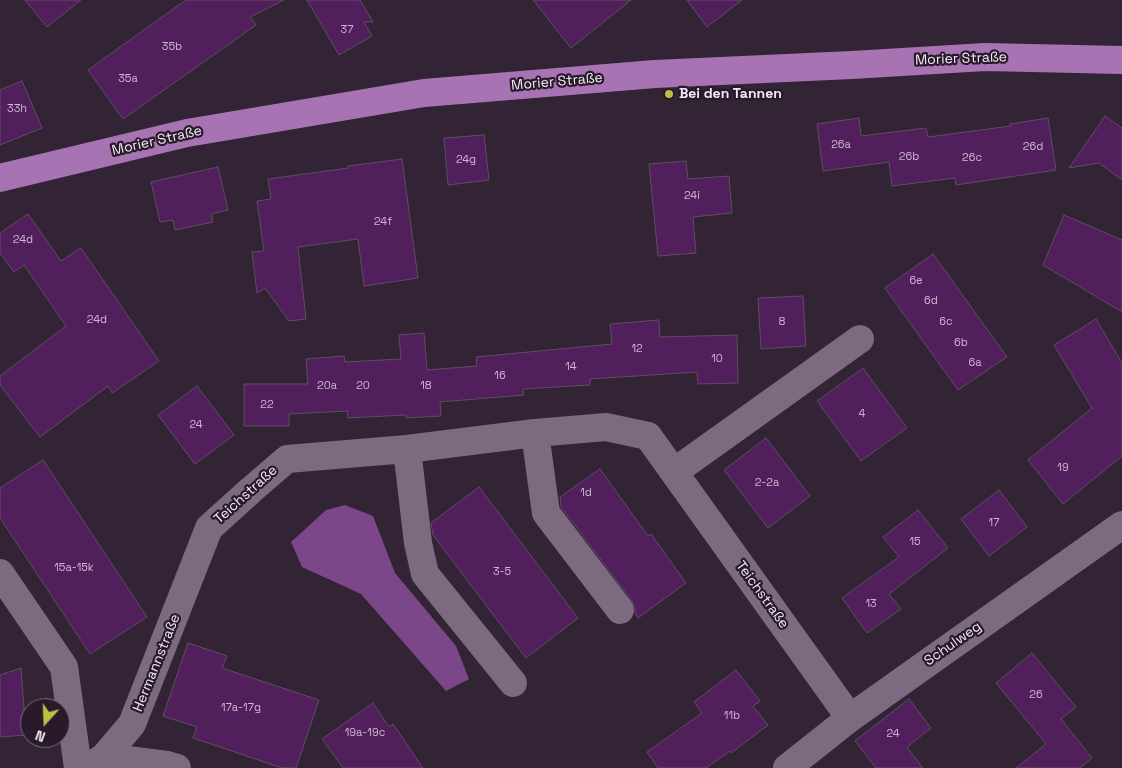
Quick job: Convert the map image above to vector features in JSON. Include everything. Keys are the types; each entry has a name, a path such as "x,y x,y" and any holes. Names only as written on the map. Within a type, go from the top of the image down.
{"main road":[{"name":"Morier Straße","path":"0,178 187,133 424,93 655,74 985,57 1122,60"}],"street":[{"path":"674,472 860,339"},
{"name":"Teichstraße","path":"197,561 209,528 287,459 406,449 536,433 606,427 648,436 850,718"},
{"path":"536,433 546,513 620,610"},
{"path":"406,449 418,542 425,574 513,683"},
{"name":"Schulweg","path":"787,768 850,718 1122,524"},
{"name":"Hermannstraße","path":"96,763 132,724 197,561"},
{"path":"0,573 64,667 78,768"},
{"name":"Hermannstraße","path":"96,763 167,764 177,768"}],"shaded area":[{"path":"345,505 373,516 395,573 456,646 469,679 446,691 361,594 302,567 291,542 326,510"}],"building":[{"path":"25,0 81,0 47,27"},
{"path":"186,0 284,0 250,17 256,25 123,119 88,70"},
{"path":"307,0 360,0 373,22 364,22 372,36 339,55"},
{"path":"533,0 631,0 571,48"},
{"path":"687,0 742,0 707,27"},
{"path":"22,81 42,128 0,145 0,90"},
{"path":"1105,116 1122,128 1122,180 1099,163 1069,168"},
{"path":"859,118 861,136 926,128 928,137 1011,126 1010,124 1048,118 1056,170 956,185 955,178 892,186 889,162 823,171 817,124"},
{"path":"484,135 489,180 448,185 444,138"},
{"path":"402,159 418,278 364,286 358,239 298,247 306,319 289,321 265,288 257,293 252,252 264,251 257,201 271,199 268,179"},
{"path":"686,161 688,179 729,176 732,213 693,217 696,253 658,256 649,164"},
{"path":"218,167 228,210 211,214 213,222 175,230 173,220 160,222 151,182"},
{"path":"28,214 61,261 81,248 159,361 112,393 108,386 40,437 0,385 0,376 66,326 24,265 14,272 0,253 0,233"},
{"path":"1064,215 1122,240 1122,312 1043,265"},
{"path":"933,254 1007,357 958,390 885,288"},
{"path":"803,296 806,346 761,349 758,298"},
{"path":"1096,319 1122,363 1122,456 1063,504 1028,460 1092,408 1054,345"},
{"path":"659,320 660,337 737,335 738,383 698,384 697,372 590,379 590,385 523,389 524,395 440,402 441,416 406,418 406,415 347,418 348,411 289,414 289,426 244,426 244,384 308,384 306,359 344,356 345,362 401,359 399,335 424,333 427,370 477,366 476,357 612,344 610,324"},
{"path":"863,368 907,428 861,461 817,401"},
{"path":"197,386 234,435 195,464 158,415"},
{"path":"766,438 810,496 768,528 724,470"},
{"path":"43,460 147,617 90,654 0,518 0,488"},
{"path":"600,469 648,536 651,534 686,583 638,618 632,601 561,507 560,497"},
{"path":"479,487 578,618 526,658 433,535 431,523"},
{"path":"999,490 1027,527 989,556 961,519"},
{"path":"918,510 948,548 889,594 901,609 867,633 842,598 899,557 883,537"},
{"path":"188,643 227,656 222,668 319,700 296,768 282,768 193,738 197,727 163,716"},
{"path":"1032,653 1076,707 1061,719 1092,758 1080,768 1016,768 1046,744 996,683"},
{"path":"21,668 23,698 20,698 20,735 0,737 0,675"},
{"path":"736,670 760,701 753,706 768,725 731,753 730,751 706,768 658,768 647,752 702,713 694,702"},
{"path":"909,699 931,728 907,747 923,768 876,768 855,741"},
{"path":"373,703 389,727 393,724 423,768 343,768 322,739"}],"place":[{"name":"Bei den Tannen","path":"669,94"}]}
